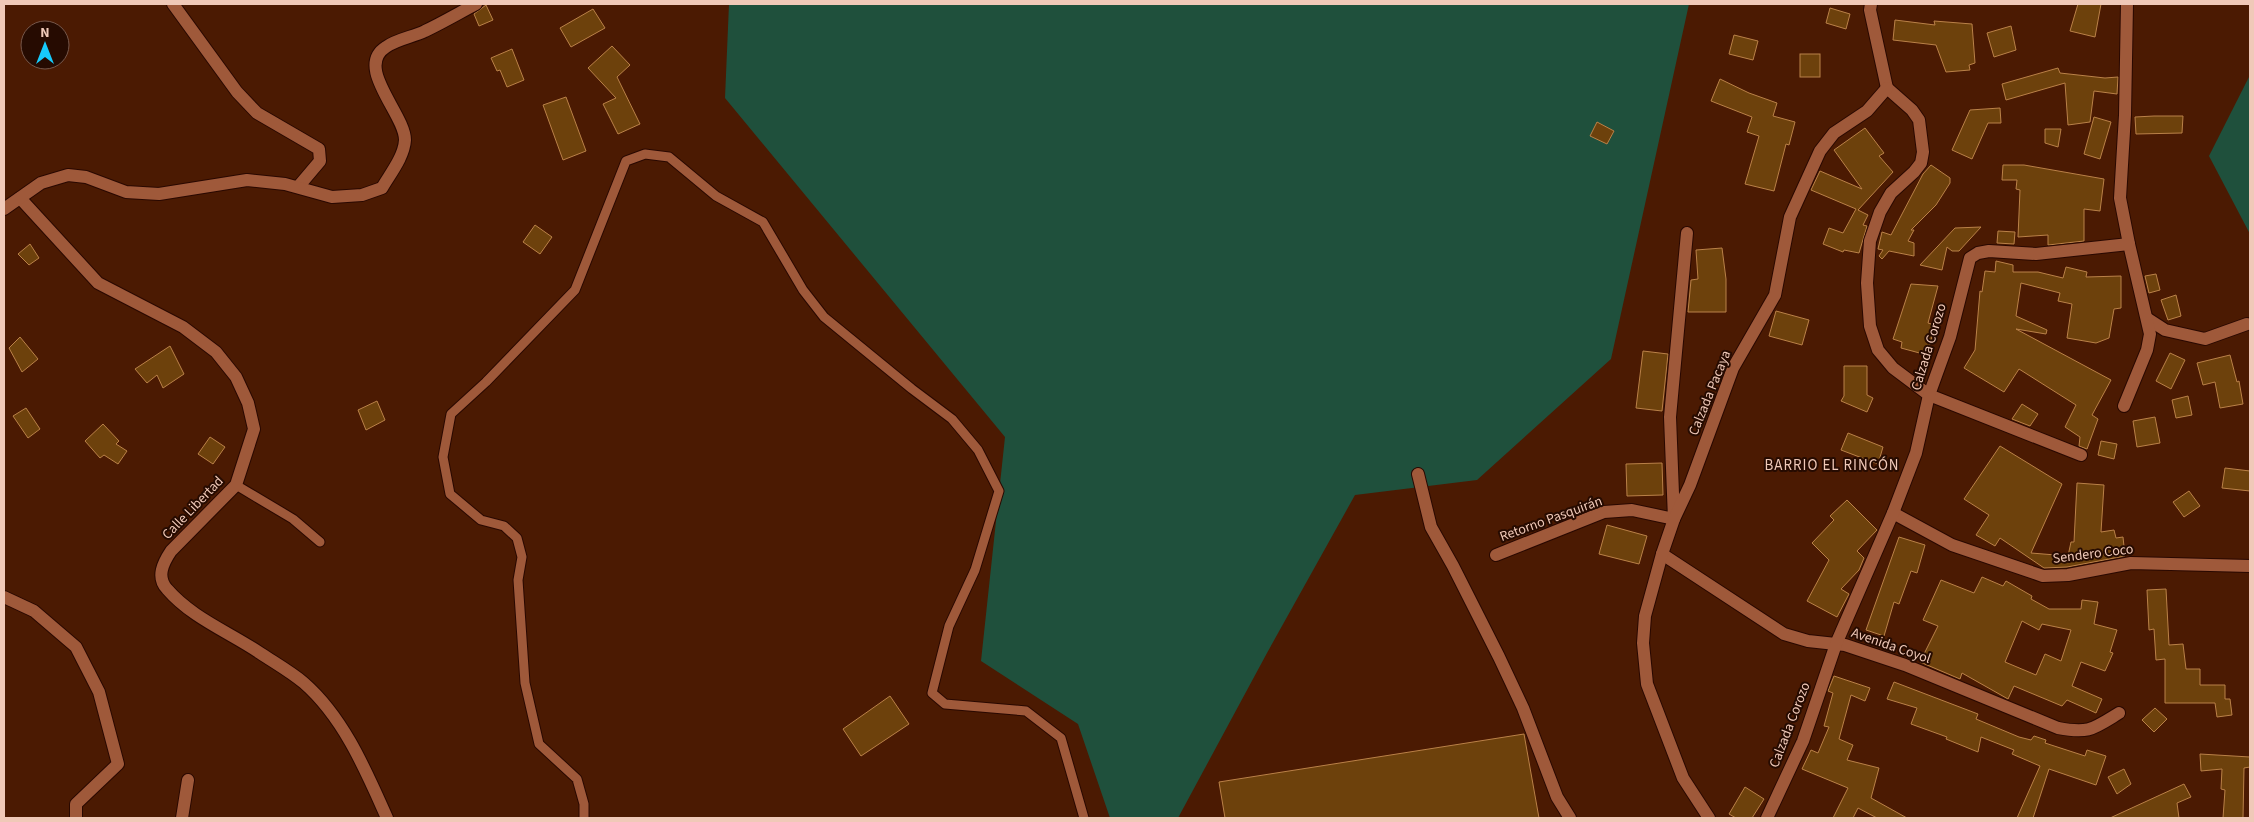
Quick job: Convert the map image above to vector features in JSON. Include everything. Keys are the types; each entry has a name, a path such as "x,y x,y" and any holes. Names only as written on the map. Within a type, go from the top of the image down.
{"street":[{"path":"173,4 237,92 257,113 319,149 320,161 298,187"},
{"path":"4,208 40,183 68,175 86,177 126,192 159,194 247,180 285,184 332,197 362,195 382,188 400,158 405,139 397,115 382,89 375,72 377,58 385,47 425,31 476,4"},
{"path":"1870,4 1887,88 1912,110 1919,120 1924,152 1921,163 1891,194 1880,212 1870,241 1867,283 1870,326 1878,350 1893,368 1929,395 2081,456"},
{"path":"2124,406 2147,350 2150,334 2120,198 2125,115 2127,4"},
{"name":"Calzada Pacaya","path":"1708,818 1683,778 1647,684 1643,643 1645,616 1674,519 1690,485 1733,368 1776,295 1790,217 1820,151 1834,133 1867,111 1887,88"},
{"name":"Calle Libertad","path":"20,198 98,283 183,327 216,352 236,377 248,403 254,429 236,485 171,551 164,562 161,574 165,587 190,612 259,652 304,683 334,715 369,778 387,818"},
{"path":"1674,519 1670,417 1687,233"},
{"name":"Calzada Corozo","path":"1767,818 1803,741 1836,644 1893,513 1916,453 1929,395 1950,337 1970,258 1978,253 1989,250 2036,254 2129,244"},
{"path":"2148,319 2165,330 2205,339 2247,324"},
{"path":"1418,474 1431,527 1499,657 1523,708 1557,797 1570,818"},
{"name":"Retorno Pasquirán","path":"1496,555 1604,512 1632,510 1674,519"},
{"name":"Sendero Coco","path":"1893,513 1952,545 2043,576 2068,574 2131,563 2250,566"},
{"name":"Avenida Coyol","path":"1662,554 1784,634 1808,641 1845,645 1905,665 2058,728 2078,732 2094,728 2119,713"},
{"path":"4,597 34,611 76,647 99,692 118,764 76,804 76,818"},
{"path":"182,818 188,780"}],"lane":[{"path":"584,818 584,804 578,779 539,744 525,683 518,580 522,557 517,538 504,526 482,520 450,494 442,457 451,414 486,382 576,290 626,161 645,154 669,156 716,196 763,222 803,290 824,317 912,389 952,418 978,450 999,491 975,570 948,626 932,693 945,704 1026,711 1061,738 1084,818"},
{"path":"236,485 293,519 320,542"}],"green space":[{"path":"729,4 1689,4 1611,359 1477,480 1355,495 1178,818 1110,818 1078,724 981,661 1005,437 725,98"},
{"path":"2250,75 2250,234 2209,156"}],"building":[{"path":"2078,4 2101,4 2095,37 2070,31"},
{"path":"486,5 493,20 479,26 474,14"},
{"path":"1830,8 1850,14 1846,29 1826,23"},
{"path":"593,9 605,28 571,47 560,28"},
{"path":"1895,20 1935,25 1934,21 1972,24 1975,63 1969,65 1970,70 1946,72 1936,45 1893,40"},
{"path":"2011,26 2016,50 1994,57 1987,33"},
{"path":"1734,35 1758,41 1753,60 1729,54"},
{"path":"612,46 630,65 617,77 640,124 618,134 603,104 616,98 588,68"},
{"path":"512,49 524,80 507,87 500,70 497,71 491,58"},
{"path":"1800,54 1820,54 1820,77 1800,77"},
{"path":"2058,68 2060,73 2105,78 2118,77 2117,94 2094,91 2090,122 2068,125 2065,83 2006,100 2002,84"},
{"path":"1720,79 1749,93 1777,103 1773,116 1795,122 1789,145 1786,144 1774,191 1745,184 1759,136 1747,132 1752,117 1711,101"},
{"path":"566,97 586,151 563,160 543,105"},
{"path":"2000,108 2001,123 1988,123 1972,159 1952,150 1970,110"},
{"path":"2183,116 2182,133 2136,134 2135,117"},
{"path":"2094,117 2111,122 2100,159 2084,154"},
{"path":"1597,122 1614,131 1607,144 1590,136"},
{"path":"1865,128 1884,153 1879,156 1893,172 1858,210 1868,215 1863,225 1867,226 1859,253 1844,250 1843,252 1823,244 1829,228 1843,233 1856,209 1811,190 1820,171 1862,189 1834,150"},
{"path":"2045,129 2061,129 2058,147 2045,143"},
{"path":"1931,165 1950,178 1950,183 1936,205 1911,230 1914,230 1908,241 1914,243 1914,256 1889,251 1882,259 1879,256 1883,250 1878,249 1882,232 1891,235 1923,174"},
{"path":"2003,165 2024,165 2104,179 2100,211 2084,209 2084,241 2048,245 2048,235 2018,237 2020,190 2016,189 2017,180 2002,180"},
{"path":"535,225 552,237 540,254 523,242"},
{"path":"1981,227 1959,251 1952,251 1947,247 1942,270 1920,265 1955,228"},
{"path":"1998,231 2015,232 2014,244 1997,243"},
{"path":"30,244 39,258 29,265 18,254"},
{"path":"1722,248 1726,279 1726,312 1688,312 1691,280 1698,279 1696,250"},
{"path":"1996,261 2013,265 2013,272 2038,272 2063,278 2066,267 2087,272 2086,277 2121,276 2121,308 2114,309 2109,338 2096,343 2067,338 2072,304 2058,301 2060,293 2021,283 2016,316 2047,330 2046,334 2016,329 2111,380 2092,415 2098,419 2087,449 2079,446 2080,437 2065,427 2076,405 2019,369 2004,392 1964,368 1975,350 1980,291 1982,292 1985,271 1995,272"},
{"path":"2156,274 2160,290 2149,293 2145,276"},
{"path":"1911,284 1938,286 1928,323 1935,325 1927,355 1901,348 1902,342 1893,339"},
{"path":"2176,295 2181,316 2168,320 2161,300"},
{"path":"1776,311 1809,320 1802,345 1769,336"},
{"path":"20,337 38,359 22,372 9,348"},
{"path":"170,346 184,374 163,388 157,375 147,383 135,369"},
{"path":"1643,351 1668,354 1662,411 1636,408"},
{"path":"2170,353 2185,360 2171,389 2156,381"},
{"path":"2230,355 2237,382 2239,381 2243,404 2220,408 2215,382 2203,385 2197,363"},
{"path":"1844,366 1867,366 1867,395 1873,398 1867,412 1841,401 1844,396"},
{"path":"2188,396 2192,415 2176,418 2172,400"},
{"path":"377,401 385,420 366,430 358,410"},
{"path":"2022,404 2038,414 2030,426 2012,419"},
{"path":"26,408 40,429 28,438 13,416"},
{"path":"2155,417 2160,443 2137,447 2133,421"},
{"path":"103,424 119,441 116,444 127,451 118,464 104,455 100,458 85,441"},
{"path":"1848,433 1883,447 1878,464 1841,450"},
{"path":"210,437 225,447 213,464 198,454"},
{"path":"2101,441 2117,444 2114,459 2098,455"},
{"path":"2000,446 2062,484 2031,553 2068,556 2071,542 2074,542 2077,483 2104,485 2101,532 2114,530 2116,538 2123,537 2125,556 2067,567 2044,568 2000,538 1995,546 1976,535 1989,515 1964,499"},
{"path":"1662,463 1663,495 1627,496 1626,464"},
{"path":"2225,468 2250,471 2250,491 2222,488"},
{"path":"2189,491 2200,506 2184,517 2173,502"},
{"path":"1847,500 1877,530 1857,551 1864,558 1859,570 1841,589 1849,594 1837,617 1807,601 1829,560 1812,543 1834,520 1830,516"},
{"path":"1607,525 1647,536 1639,564 1599,554"},
{"path":"1899,537 1925,545 1917,573 1911,571 1899,604 1894,602 1884,636 1866,630"},
{"path":"1982,577 2003,586 2006,581 2032,596 2031,599 2049,609 2081,609 2082,600 2098,602 2094,624 2117,630 2110,652 2113,653 2105,671 2081,662 2072,686 2102,699 2096,713 2067,700 2062,706 2014,686 2008,699 1962,673 1960,679 1920,662 1938,626 1923,620 1941,580 1974,593","holes":["2022,621 2039,630 2042,624 2071,630 2061,661 2045,654 2036,675 2005,662"]},
{"path":"2166,589 2169,645 2183,644 2186,669 2200,669 2200,685 2225,685 2225,699 2230,699 2232,715 2217,717 2215,703 2165,703 2165,659 2156,660 2154,629 2149,630 2147,590"},
{"path":"1834,676 1870,688 1865,701 1851,695 1839,739 1853,745 1847,760 1879,768 1871,798 1907,818 1877,818 1858,808 1853,818 1833,818 1848,788 1802,769 1811,750 1818,753 1829,727 1824,726 1833,693 1828,691"},
{"path":"1894,682 1978,714 1976,719 2019,737 2031,740 2034,736 2046,740 2045,743 2085,756 2087,750 2106,756 2096,785 2049,769 2033,818 2017,818 2040,766 2012,754 2014,750 1981,737 1978,752 1946,739 1947,737 1911,724 1917,708 1887,699"},
{"path":"890,696 909,724 861,756 843,729"},
{"path":"2155,708 2167,719 2154,732 2142,720"},
{"path":"1524,734 1539,818 1225,818 1219,782"},
{"path":"2200,754 2250,757 2250,767 2244,768 2243,818 2223,818 2225,790 2221,789 2222,769 2201,771"},
{"path":"2124,769 2131,784 2117,794 2108,777"},
{"path":"2184,784 2191,797 2177,803 2179,818 2110,818"},
{"path":"1745,787 1764,799 1752,818 1736,818 1729,814"}],"district":[{"name":"BARRIO EL RINCÓN","path":"1832,465"}]}
